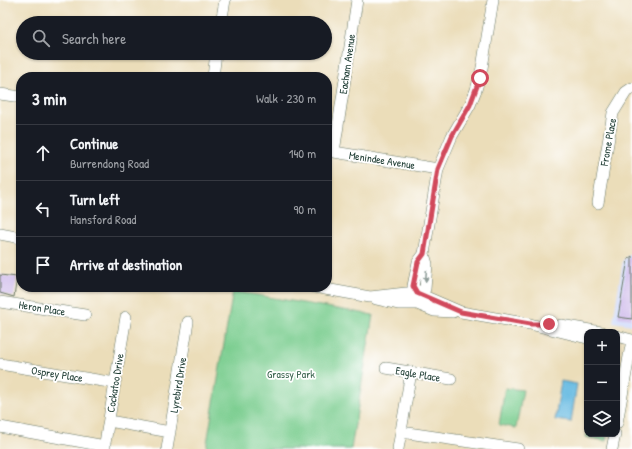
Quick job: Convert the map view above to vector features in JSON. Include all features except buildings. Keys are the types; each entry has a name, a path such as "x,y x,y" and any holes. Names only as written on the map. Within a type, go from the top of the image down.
{"street":[{"path":"222,16 225,0"},
{"name":"Eacham Avenue","path":"332,146 357,0"},
{"path":"494,0 482,68 476,90 470,105 452,136 438,169 424,254 418,262 413,286 416,299 434,311 461,312 530,324 584,337"},
{"path":"214,72 215,60"},
{"name":"Frome Place","path":"598,202 613,114 626,92 632,88"},
{"path":"0,94 16,96"},
{"name":"Menindee Avenue","path":"332,152 438,169"},
{"path":"0,234 16,237"},
{"path":"332,290 370,296 387,303 398,304 416,299"},
{"name":"Heron Place","path":"0,302 85,315"},
{"name":"Cockatoo Drive","path":"104,447 126,317"},
{"name":"Lyrebird Drive","path":"167,449 188,322"},
{"path":"530,324 549,324 584,329"},
{"path":"620,337 632,340"},
{"path":"620,340 632,340"},
{"path":"620,406 632,340"},
{"name":"Osprey Place","path":"0,364 115,383"},
{"name":"Eagle Place","path":"386,368 451,379"},
{"path":"398,449 411,372"},
{"path":"109,421 170,432"},
{"path":"0,427 104,447"},
{"path":"401,432 518,449"},
{"path":"612,449 614,437"}],"shaded area":[{"path":"632,253 632,325 613,322 623,260"}],"green space":[{"name":"Grassy Park","path":"233,292 373,315 351,449 206,449"},
{"path":"505,388 523,390 516,428 499,425"},
{"path":"586,437 607,437 606,441"}],"water":[{"path":"561,381 577,384 571,422 555,420"}],"route":[{"path":"480,78 470,105 452,136 438,169 424,254 418,262 413,286 417,293 461,312 530,324 549,324"}]}
